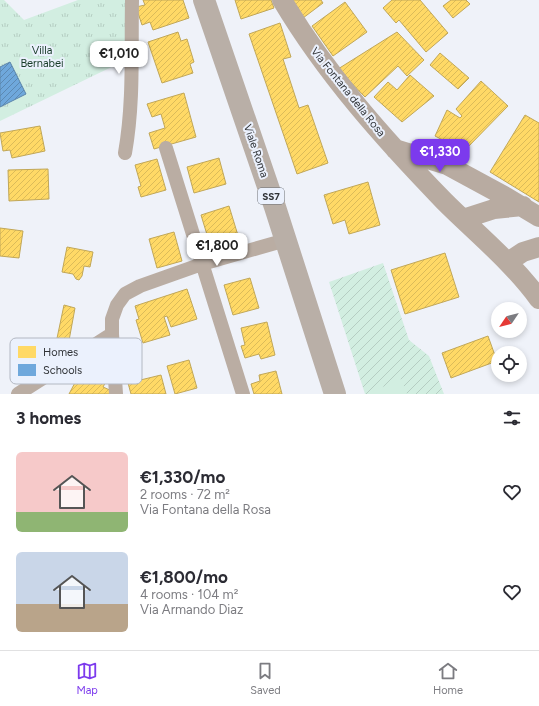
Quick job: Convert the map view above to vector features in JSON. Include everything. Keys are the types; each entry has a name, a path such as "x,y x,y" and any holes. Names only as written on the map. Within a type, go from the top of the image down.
{"main road":[{"name":"Viale Roma","path":"204,0 286,240 335,394"},
{"name":"Via Fontana della Rosa","path":"282,0 320,59 364,114 395,149 463,219 508,262 539,299"},
{"path":"395,149 447,165 531,212"},
{"path":"463,219 494,209 531,212"},
{"path":"508,262 523,252 539,247"}],"street":[{"path":"125,153 132,97 132,0"},
{"path":"166,148 243,394"},
{"path":"112,338 112,318 119,302 125,294 140,286 202,264 286,240"},
{"path":"106,338 112,334"},
{"path":"18,394 34,384"},
{"path":"115,384 116,394"}],"green space":[{"name":"Villa Bernabei","path":"0,0 4,0 24,20 78,0 126,0 126,60 0,121"},
{"path":"383,263 409,340 429,356 444,394 365,394 329,282"},
{"path":"401,379 407,394 371,394 371,392"}],"building: Homes":[{"path":"143,0 183,0 189,18 153,30 150,22 142,25 136,7 145,5"},
{"path":"235,0 271,0 274,8 241,19"},
{"path":"290,0 321,0 323,3 303,18"},
{"path":"392,0 420,0 448,33 426,52 399,20 396,23 383,8"},
{"path":"451,0 466,0 470,4 453,18 443,6"},
{"path":"345,2 367,32 333,56 312,26"},
{"path":"280,23 291,57 283,59 299,108 308,105 328,163 297,174 249,34"},
{"path":"178,32 181,41 187,39 194,62 190,64 193,73 162,83 148,42"},
{"path":"397,32 424,60 407,76 398,66 365,97 338,69"},
{"path":"440,53 469,78 458,89 430,65"},
{"path":"410,75 434,96 402,122 374,97 388,82 397,90"},
{"path":"481,81 508,106 464,151 435,136 447,110 460,118 462,116 456,109"},
{"path":"184,93 196,137 154,149 149,133 165,128 161,114 152,117 147,104"},
{"path":"525,115 539,123 539,202 490,172"},
{"path":"40,126 45,151 12,158 10,150 3,151 0,133"},
{"path":"219,158 226,184 194,193 187,167"},
{"path":"157,159 166,190 141,197 138,187 141,186 135,165"},
{"path":"48,169 49,199 9,201 8,170"},
{"path":"368,182 380,225 349,234 345,220 333,224 324,195"},
{"path":"229,206 240,242 212,251 201,215"},
{"path":"0,228 23,231 19,258 0,256"},
{"path":"174,232 182,261 157,268 149,239"},
{"path":"67,247 93,252 90,267 84,266 82,276 79,280 76,279 73,274 62,272"},
{"path":"445,253 459,297 405,314 391,270"},
{"path":"250,278 259,308 233,315 224,285"},
{"path":"187,289 197,319 171,327 167,316 164,317 170,335 143,343 136,320 139,319 135,306"},
{"path":"64,305 75,308 69,338 57,338"},
{"path":"267,322 275,355 261,359 259,354 245,358 241,346 245,345 241,328"},
{"path":"488,336 492,346 491,363 451,378 442,353"},
{"path":"189,360 197,388 175,394 167,366"},
{"path":"276,371 282,394 254,394 251,384 260,381 259,375"},
{"path":"161,375 166,394 131,394 128,384 142,384 142,380"},
{"path":"74,384 105,384 103,387 112,391 110,394 69,394"}],"building: Schools":[{"path":"10,62 26,94 0,107 0,67"}]}
